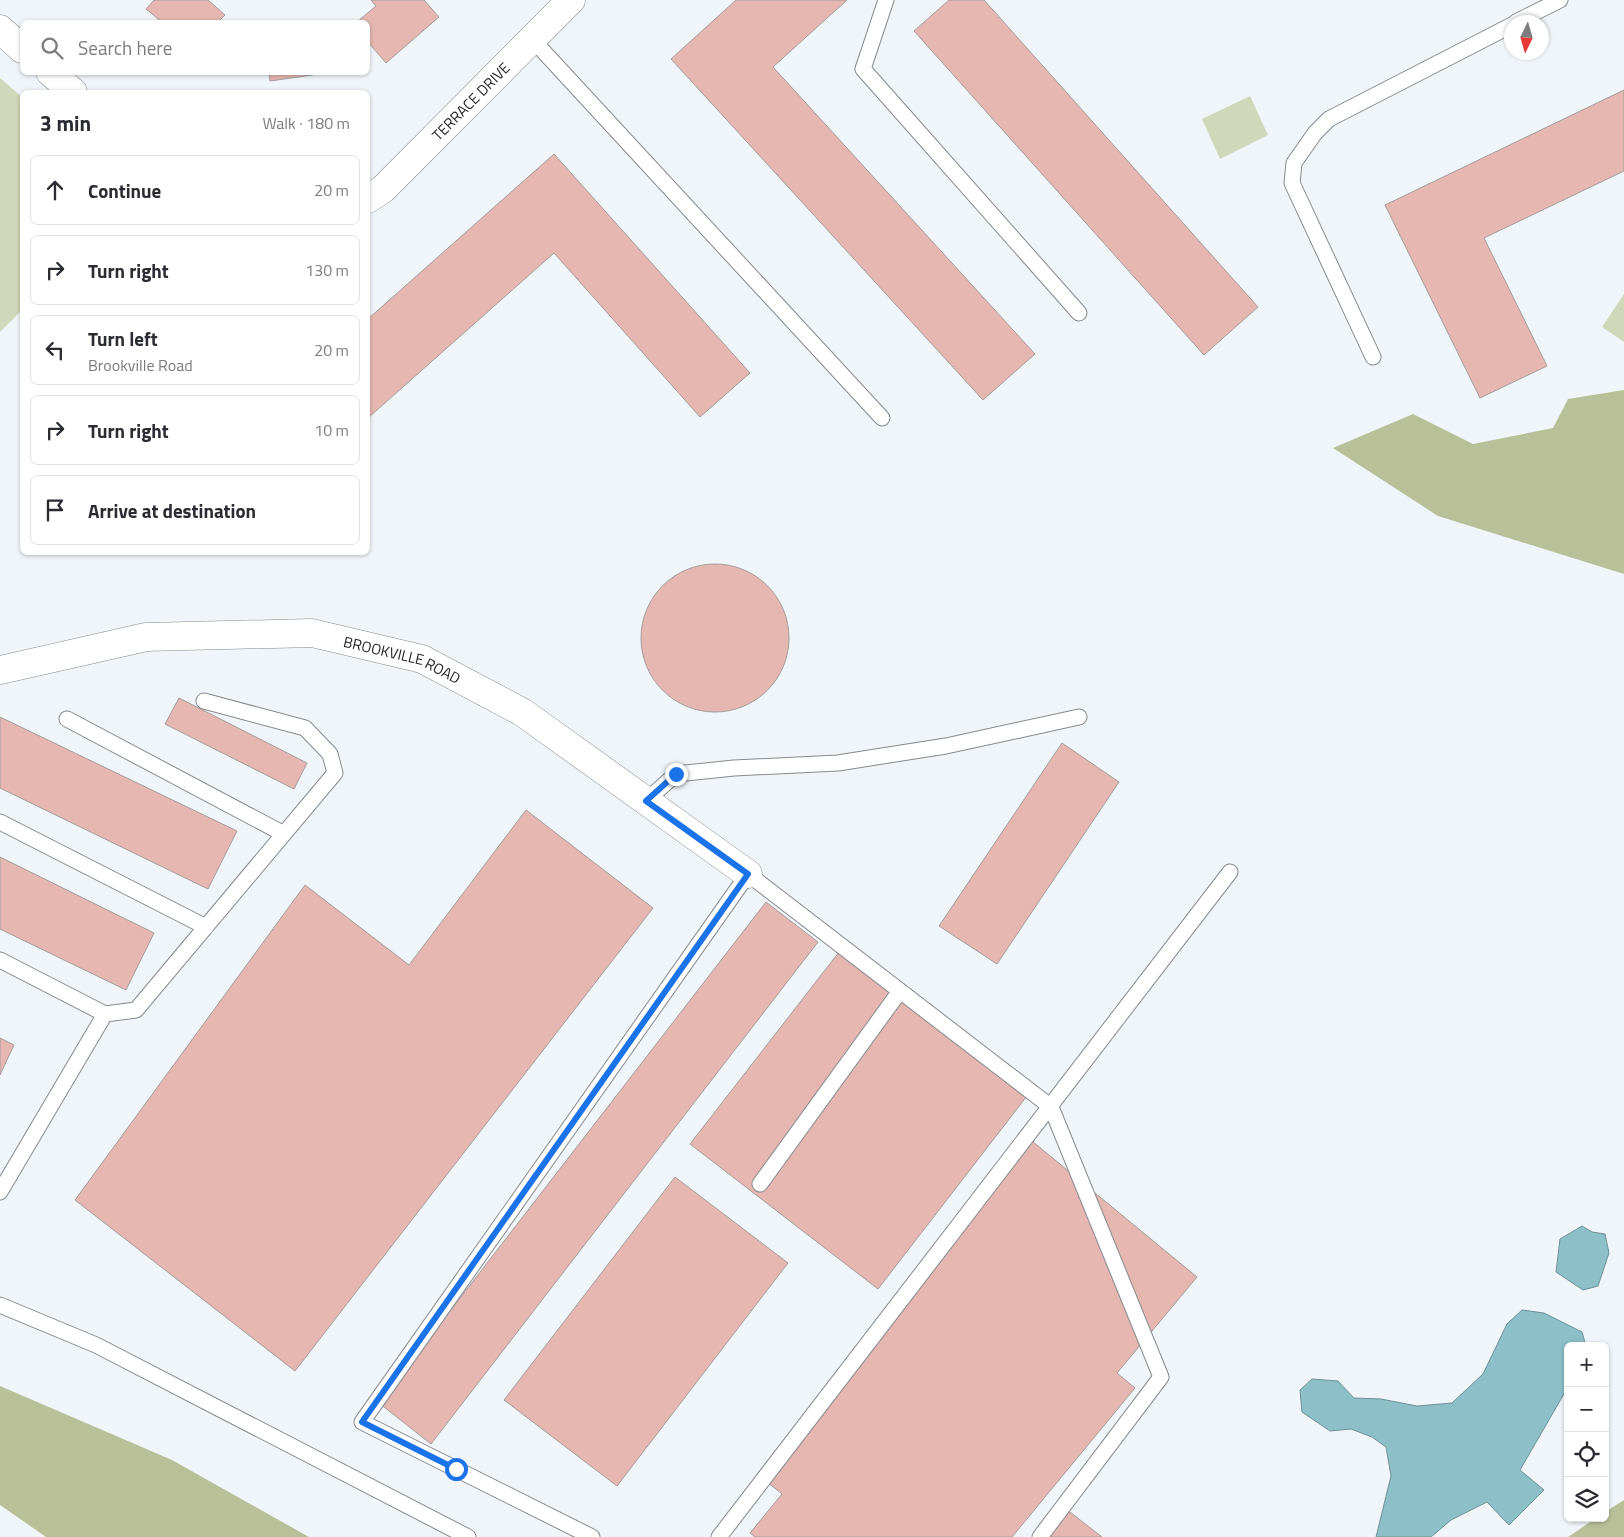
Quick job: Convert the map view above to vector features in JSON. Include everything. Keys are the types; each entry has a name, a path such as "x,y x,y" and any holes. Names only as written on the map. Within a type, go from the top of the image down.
{"street":[{"name":"TERRACE DRIVE","path":"370,198 383,189 571,0"},
{"path":"0,29 20,47"},
{"path":"53,75 71,90"},
{"name":"BROOKVILLE ROAD","path":"0,670 146,638 312,633 422,659 522,712 748,874"}],"lane":[{"path":"886,0 863,69 1079,313"},
{"path":"1530,15 1560,0"},
{"path":"1372,357 1292,183 1294,163 1329,119 1504,29"},
{"path":"532,39 882,418"},
{"path":"0,960 105,1014 136,1010 335,773 330,754 305,728 204,701"},
{"path":"646,801 676,774 734,768 838,763 946,746 1079,717"},
{"path":"67,719 284,834"},
{"path":"0,822 206,927"},
{"path":"719,1537 1052,1107 1230,872"},
{"path":"592,1537 362,1422 748,874 1052,1107 1161,1377 1040,1537"},
{"path":"760,1184 900,991"},
{"path":"0,1192 105,1014"},
{"path":"0,1306 96,1345 468,1537"}],"green space":[{"path":"0,78 20,95 20,312 0,332"},
{"path":"1250,96 1268,135 1220,159 1202,119"},
{"path":"1624,294 1624,342 1602,327"},
{"path":"1624,390 1624,574 1438,516 1333,448 1413,414 1473,444 1553,428 1568,399"},
{"path":"0,1386 172,1460 309,1537 46,1537 0,1505"},
{"path":"1624,1500 1624,1537 1568,1537 1590,1522 1609,1522 1609,1509"}],"water":[{"path":"1582,1226 1592,1232 1605,1234 1609,1253 1598,1286 1583,1290 1556,1272 1560,1239"},
{"path":"1522,1310 1544,1313 1582,1332 1585,1342 1564,1342 1564,1394 1520,1470 1544,1490 1509,1525 1487,1502 1451,1520 1431,1537 1376,1537 1391,1476 1386,1447 1372,1437 1351,1429 1330,1431 1302,1412 1300,1390 1312,1379 1338,1381 1354,1398 1381,1399 1417,1406 1452,1403 1483,1374 1507,1324"}],"building":[{"path":"154,0 208,0 225,15 220,20 160,20 146,9"},
{"path":"371,0 424,0 439,17 386,63 370,44 370,20 359,20 376,6"},
{"path":"736,0 847,0 773,67 1035,354 983,400 671,59"},
{"path":"949,0 984,0 1258,307 1204,355 914,31"},
{"path":"269,75 312,75 270,81"},
{"path":"1624,90 1624,171 1484,238 1547,366 1480,398 1385,205"},
{"path":"554,154 750,373 700,417 554,253 370,416 370,317"},
{"path":"715,564 743,570 767,586 783,610 789,638 783,666 767,690 743,706 715,712 687,706 663,690 647,666 641,638 647,610 663,586 687,570"},
{"path":"179,698 307,763 294,789 165,724"},
{"path":"0,717 237,831 208,889 0,788"},
{"path":"1062,743 1119,782 997,964 939,926"},
{"path":"526,810 653,908 295,1371 75,1200 305,885 409,965"},
{"path":"0,857 154,933 126,990 0,929"},
{"path":"766,902 818,942 431,1444 379,1403"},
{"path":"839,952 1027,1096 878,1289 690,1144"},
{"path":"0,1038 14,1045 0,1075"},
{"path":"1032,1141 1197,1277 1117,1373 1135,1388 1012,1537 755,1537 750,1533 782,1494 757,1474"},
{"path":"675,1177 788,1263 617,1486 504,1400"},
{"path":"1066,1509 1102,1537 1044,1537"}],"route":[{"path":"456,1469 362,1422 748,874 646,801 676,774"}]}
